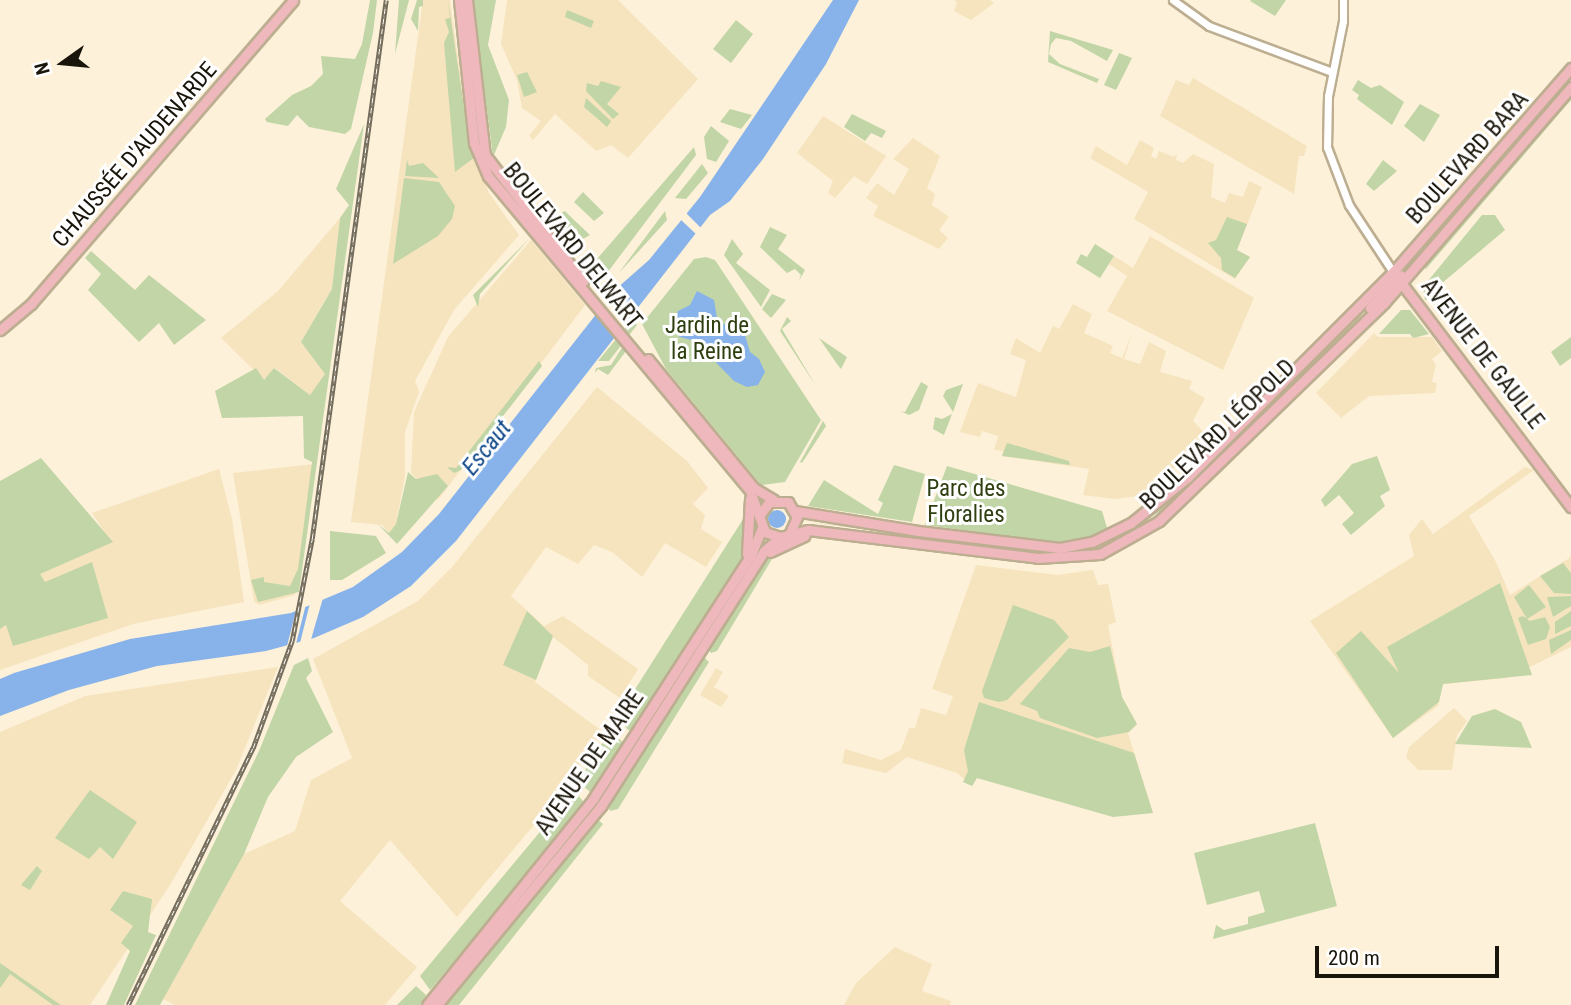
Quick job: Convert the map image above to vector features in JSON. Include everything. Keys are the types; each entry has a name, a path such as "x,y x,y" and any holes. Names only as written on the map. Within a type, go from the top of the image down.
{"main road":[{"path":"281,14 283,0"},
{"name":"CHAUSSÉE D'AUDENARDE","path":"0,330 15,319 293,0"},
{"name":"BOULEVARD DELWART","path":"459,0 477,155 488,176 754,488 774,500"},
{"name":"BOULEVARD DELWART","path":"467,0 485,155 585,287"},
{"name":"BOULEVARD BARA","path":"1398,277 1448,221 1470,185 1571,68"},
{"name":"BOULEVARD BARA","path":"1398,277 1571,87"},
{"name":"BOULEVARD LÉOPOLD","path":"824,532 1038,558 1100,554 1159,521 1367,317 1398,277"},
{"name":"BOULEVARD LÉOPOLD","path":"795,511 1039,547 1077,546 1118,530 1171,494 1398,277"},
{"name":"AVENUE DE GAULLE","path":"1398,277 1540,461 1571,507"},
{"name":"BOULEVARD DELWART","path":"637,350 750,491 759,516"},
{"path":"745,563 752,522 750,491"},
{"path":"785,535 796,523 795,511 788,502 774,500 759,516 762,528 785,535 824,532"},
{"name":"AVENUE DE MAIRE","path":"428,1005 593,799 745,563 762,528"},
{"path":"760,558 794,539 824,532"},
{"name":"AVENUE DE MAIRE","path":"437,1005 601,806 760,558 785,535"}],"street":[{"path":"1173,0 1217,29 1332,72"},
{"path":"1343,0 1326,125 1330,157 1352,209 1398,277"}],"shaded area":[{"path":"423,0 450,0 469,140 489,193 519,235 454,310 415,381 419,392 405,432 405,476 396,524 389,533 382,525 351,522"},
{"path":"507,0 618,0 698,79 628,158 611,145 596,151 555,114 533,140 529,136 541,121 522,108 517,80 501,44"},
{"path":"953,0 990,0 994,3 971,20 954,11 957,2"},
{"path":"1193,78 1307,146 1304,156 1299,156 1294,194 1160,116 1176,80 1189,85"},
{"path":"823,116 886,156 867,184 854,176 835,198 828,193 833,181 797,153"},
{"path":"913,138 940,156 927,188 935,194 932,205 949,217 939,230 948,238 939,249 873,216 878,206 866,198 877,183 894,195 909,169 893,159"},
{"path":"1140,140 1154,148 1151,156 1156,159 1159,151 1174,157 1177,153 1176,160 1183,163 1193,154 1214,164 1211,197 1225,203 1229,193 1243,197 1249,181 1262,187 1237,250 1250,257 1235,279 1134,219 1148,192 1090,158 1096,146 1127,165"},
{"path":"340,218 333,287 301,342 326,374 310,395 275,368 264,380 221,338 278,291"},
{"path":"1150,236 1254,298 1223,370 1107,311 1127,276 1109,264 1114,256 1133,268"},
{"path":"531,240 585,305 438,500 411,473 414,412 448,337"},
{"path":"1073,304 1092,314 1084,333 1113,346 1110,353 1122,358 1132,334 1124,359 1140,364 1149,342 1166,351 1160,372 1192,381 1189,389 1205,398 1193,421 1207,435 1158,484 1138,496 1115,499 1083,495 1089,469 1002,456 1003,451 994,450 998,436 982,431 980,437 960,432 978,383 1016,397 1026,360 1010,354 1016,338 1040,353 1053,326 1059,329"},
{"path":"1374,333 1378,337 1432,337 1442,351 1432,359 1436,365 1432,382 1437,383 1435,393 1369,396 1341,418 1316,393"},
{"path":"597,387 687,461 708,488 693,504 705,515 701,529 722,542 706,567 665,543 642,577 612,552 594,545 578,564 546,547 511,596 544,626 563,616 638,669 620,698 588,676 588,665 553,637 535,682 602,731 569,783 457,917 390,840 340,901 417,967 385,1005 175,1005 163,999 244,854 295,831 311,780 352,758 313,659 418,601 452,567"},
{"path":"314,464 295,595 259,605 254,601 233,473"},
{"path":"1525,467 1534,470 1469,516 1496,562 1510,595 1571,557 1571,647 1507,678 1443,684 1438,706 1393,738 1310,621 1414,556 1409,535 1422,519 1433,534"},
{"path":"219,469 232,519 244,602 133,624 0,670 0,502 112,543 92,513"},
{"path":"976,565 1057,575 1093,570 1098,585 1108,584 1116,622 1108,625 1122,697 1137,724 1128,733 1153,813 977,778 972,786 957,773 907,757 886,773 842,763 845,749 881,760 901,750 909,728 915,728 921,708 946,715 953,696 932,689"},
{"path":"278,667 236,770 170,885 90,1005 0,1005 0,732 85,696"},
{"path":"716,668 723,672 714,687 729,696 721,707 700,695"},
{"path":"1454,708 1467,721 1457,735 1452,770 1418,770 1406,757 1409,747"},
{"path":"895,947 932,964 922,991 951,1001 950,1005 844,1005 856,983"}],"green space":[{"path":"370,0 377,0 373,33 351,129 345,134 309,127 297,115 288,126 267,122 265,119 292,95 311,86 323,74 321,56 355,59 362,44"},
{"path":"399,0 409,0 395,54"},
{"path":"417,0 423,0 423,6 419,7 418,31 411,19"},
{"path":"448,0 469,140 475,157 455,172 444,43 449,32 445,19 450,18"},
{"path":"473,0 496,0 488,45 509,100 506,127 493,157"},
{"path":"1251,0 1286,0 1275,16 1250,1"},
{"path":"567,10 594,21 591,28 565,17"},
{"path":"736,20 753,34 731,63 713,49"},
{"path":"1050,31 1113,50 1107,61 1071,41 1056,38 1051,44 1049,54 1060,64 1099,79 1097,83 1048,62"},
{"path":"1119,53 1132,58 1116,90 1104,85"},
{"path":"527,72 537,92 524,97 517,75"},
{"path":"1358,80 1371,88 1380,85 1404,102 1392,125 1357,99 1359,95 1352,90"},
{"path":"601,81 621,87 607,104 619,114 613,119 586,91 587,83 598,86"},
{"path":"1571,95 1571,100 1425,270 1426,262"},
{"path":"586,98 611,121 607,127 584,107"},
{"path":"1420,104 1440,115 1424,142 1404,126"},
{"path":"730,109 752,115 741,129 720,122"},
{"path":"852,114 886,131 882,138 871,133 865,141 844,127"},
{"path":"364,124 299,592 258,602 251,580 264,577 264,582 290,586 298,569 312,462 304,458 303,416 222,418 215,391 256,368 264,380 274,368 310,395 325,374 301,342 332,289 340,218 349,205 336,189"},
{"path":"711,126 729,141 716,162 707,159 704,137"},
{"path":"694,147 696,155 601,281 594,283 592,273 597,259"},
{"path":"407,160 409,166 423,163 439,178 405,176"},
{"path":"1383,160 1397,171 1374,191 1366,184"},
{"path":"702,164 708,173 686,199 675,198"},
{"path":"404,178 439,182 455,206 452,219 438,236 393,264"},
{"path":"583,192 604,213 594,221 574,202"},
{"path":"565,211 590,235 581,240 576,228 569,233 557,215"},
{"path":"665,211 667,220 618,274"},
{"path":"1482,215 1495,215 1505,230 1441,284 1430,300 1425,300 1423,287"},
{"path":"1227,217 1247,224 1237,250 1250,257 1235,278 1222,270 1221,258 1208,243 1216,240"},
{"path":"770,227 787,235 778,249 805,270 799,281 801,275 795,269 787,273 760,247"},
{"path":"529,239 480,294 478,307 473,295"},
{"path":"732,239 743,254 736,263 770,290 761,307 724,255"},
{"path":"1095,244 1114,256 1100,278 1076,263 1081,254 1087,257"},
{"path":"91,251 135,290 149,275 206,320 174,345 159,323 139,342 88,290 101,274 85,258"},
{"name":"Jardin de la Reine","path":"706,257 715,260 821,420 785,482 761,485 666,369 642,324 694,259"},
{"path":"772,294 786,300 771,318 762,309"},
{"path":"1375,295 1354,327 1167,513 1097,552 1071,558 808,527 1048,555 1095,550 1115,541 1159,515 1353,322 1160,511 1133,530 1094,548 1056,553 807,522 1053,550 1132,527 1159,508"},
{"path":"1401,310 1410,310 1429,334 1413,338 1410,334 1379,334"},
{"path":"787,317 791,321 782,329 816,386 780,331"},
{"path":"632,320 637,325 609,361 598,361"},
{"path":"1571,337 1571,358 1560,366 1551,352"},
{"path":"819,338 847,357 841,369 837,364"},
{"path":"623,346 626,351 608,375 598,369 595,373 596,368 611,365"},
{"path":"539,361 542,366 461,470 454,473 447,467 456,468"},
{"path":"921,382 928,386 919,410 909,415 900,411 905,412"},
{"path":"963,384 953,412 943,396 946,390"},
{"path":"952,414 944,435 933,429 935,417 942,419"},
{"path":"823,421 826,426 802,463 800,462"},
{"path":"1007,443 1069,461 1070,465 1002,456"},
{"path":"1377,456 1390,490 1380,496 1385,506 1351,535 1342,524 1354,513 1339,495 1325,507 1321,500 1352,464"},
{"path":"41,458 113,542 40,574 45,582 92,562 108,618 13,646 6,625 0,629 0,481"},
{"path":"894,465 925,474 912,522 808,506 824,480 878,514 883,503 878,500"},
{"name":"Parc des Floralies","path":"947,466 1102,511 1108,531 1082,540 1050,542 925,525"},
{"path":"408,472 416,479 437,474 448,486 397,544 378,524 389,533 396,524"},
{"path":"747,513 743,559 634,730 628,730 618,716"},
{"path":"330,531 376,536 386,553 342,580 330,580"},
{"path":"778,549 717,651 711,653 707,648 757,567"},
{"path":"1563,563 1571,573 1571,594 1554,593 1540,576"},
{"path":"1500,583 1532,675 1443,684 1439,702 1393,738 1336,653 1361,631 1399,673 1387,647"},
{"path":"1529,585 1546,607 1527,619 1514,597"},
{"path":"1571,596 1571,606 1553,617 1547,597"},
{"path":"1013,605 1054,620 1069,637 1007,700 999,702 984,698 982,691"},
{"path":"527,611 553,636 536,680 503,665"},
{"path":"1571,611 1571,626 1555,634 1555,622"},
{"path":"1523,616 1530,621 1545,617 1550,627 1546,639 1528,645 1518,618"},
{"path":"1571,630 1571,640 1551,654 1549,640"},
{"path":"1110,646 1122,697 1137,724 1129,732 1097,738 1040,718 1037,711 1020,704 1069,648 1090,652"},
{"path":"704,657 709,662 618,809 610,811 607,804 697,661"},
{"path":"308,658 312,671 306,678 333,732 296,757 268,797 244,854 160,1005 135,1005 259,751 294,665"},
{"path":"979,702 1134,753 1153,813 1113,817 977,778 972,786 963,782 968,771 964,750"},
{"path":"1495,709 1521,722 1532,748 1455,744 1472,716"},
{"path":"610,731 625,744 590,792 578,781"},
{"path":"90,790 137,822 113,859 100,847 89,859 55,838"},
{"path":"578,795 586,805 430,990 420,976 568,798"},
{"path":"596,818 603,824 459,1005 443,1005"},
{"path":"1315,823 1337,906 1213,939 1216,925 1224,930 1248,924 1248,917 1265,912 1259,891 1207,905 1194,853"},
{"path":"37,866 42,871 30,890 21,885"},
{"path":"123,891 152,899 148,932 156,935 124,1005 106,1005 130,951 121,943 133,926 110,910"},
{"path":"0,963 61,1005 53,1005 10,974 0,988"},
{"path":"416,986 426,995 420,1005 397,1005"}],"water":[{"path":"833,0 859,0 826,64 763,159 730,201 710,215 456,541 411,586 363,617 314,638 266,651 157,666 69,690 0,716 0,679 14,673 130,639 291,613 353,587 402,552 439,514 616,289 649,260 700,197"},
{"path":"697,291 714,300 717,318 745,335 750,352 759,359 765,372 758,385 747,387 734,381 695,341 680,337 671,328 678,311 690,305"},
{"path":"777,510 783,513 786,519 783,525 777,528 771,525 768,519 771,513"}],"pier":[{"path":"684,211 703,230 698,236 679,218"},
{"path":"606,296 629,324 617,338 594,311"},
{"path":"323,598 310,643 299,647 310,603"},
{"path":"306,604 295,648 286,650 297,607"}],"railway":[{"path":"128,1005 253,748 292,641 312,539 386,0"}],"water label":[{"name":"Escaut","path":"487,448"}]}
